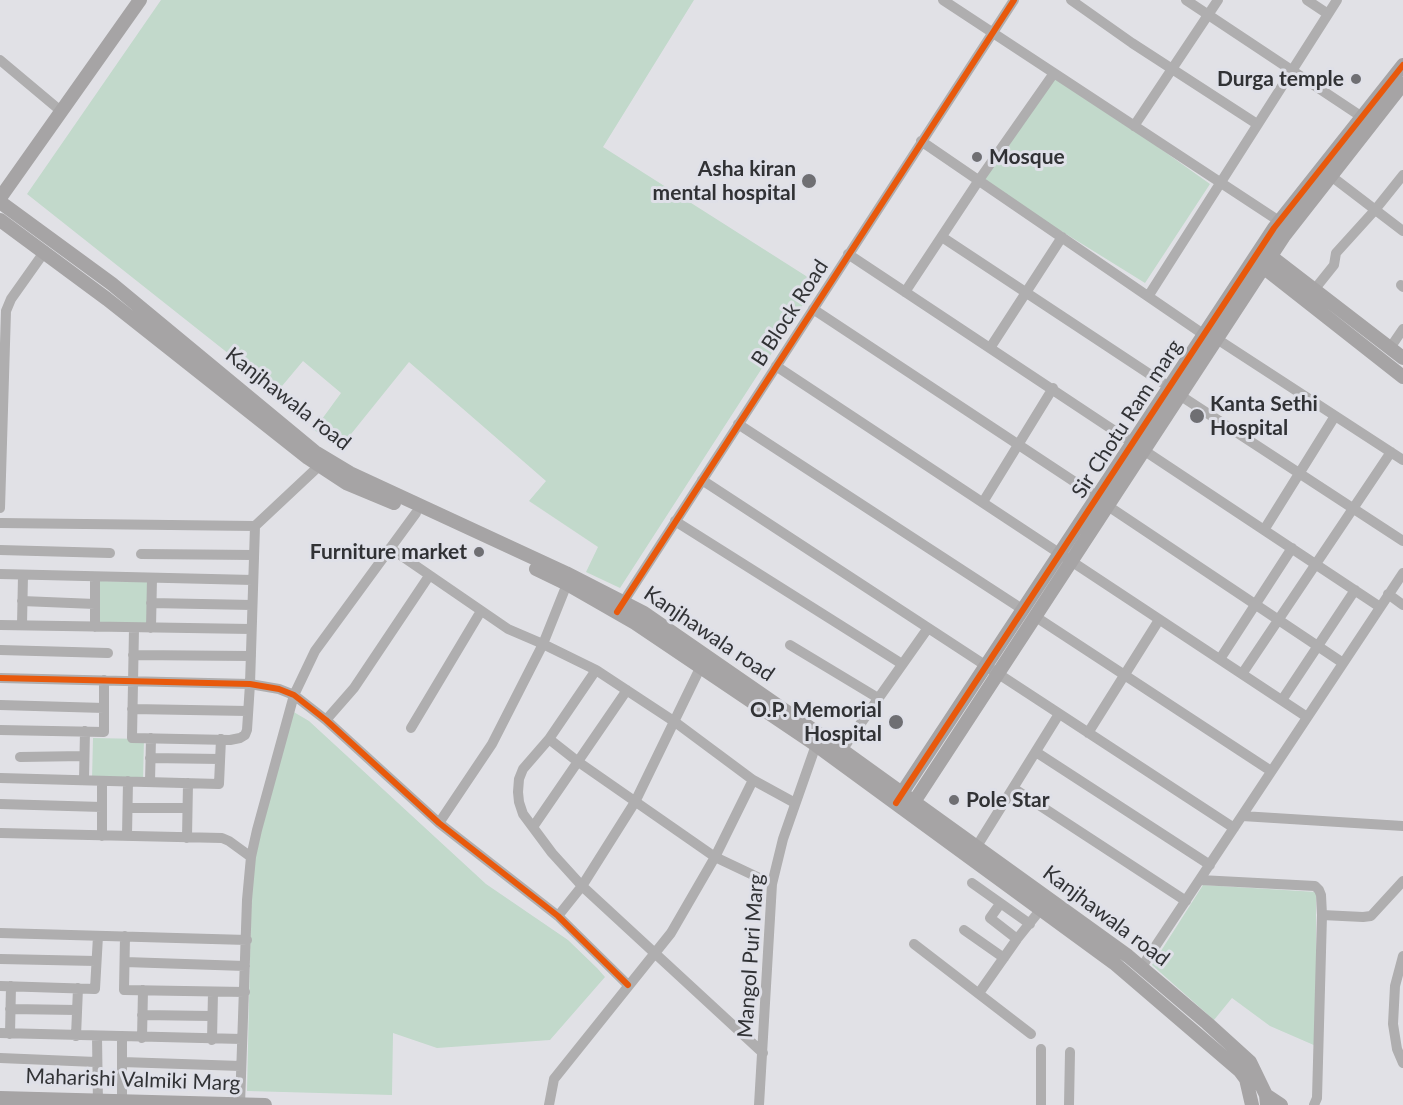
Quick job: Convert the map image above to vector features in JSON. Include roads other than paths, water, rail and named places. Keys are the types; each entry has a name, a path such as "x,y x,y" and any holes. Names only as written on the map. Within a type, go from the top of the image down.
{"main road":[{"path":"0,200 140,0"},
{"name":"Sir Chotu Ram marg","path":"911,807 1217,339 1262,258 1279,221 1403,65"},
{"name":"Sir Chotu Ram marg","path":"899,798 1203,334 1403,84"},
{"name":"Kanjhawala road","path":"0,200 112,284 319,466 346,483 416,513 567,584 620,607 644,613 703,662 816,745 899,798"},
{"name":"Kanjhawala road","path":"0,220 315,452 350,473 566,573 620,607"},
{"path":"1262,258 1314,290 1403,358"},
{"path":"1262,258 1403,377"},
{"name":"Kanjhawala road","path":"703,662 842,750 899,798 1045,904 1128,956 1243,1055 1257,1074 1266,1100"},
{"name":"Kanjhawala road","path":"911,807 977,846 1135,979 1240,1071 1246,1079 1250,1104"},
{"name":"Maharishi Valmiki Marg","path":"0,1098 98,1103 265,1105"},
{"path":"1250,1104 1266,1100 1281,1105"}],"street":[{"path":"943,0 1279,221"},
{"name":"B Block Road","path":"620,607 1014,0"},
{"path":"1071,0 1257,124"},
{"path":"1186,0 1362,117"},
{"path":"1134,126 1218,0"},
{"path":"1307,0 1328,14"},
{"path":"1149,295 1337,0"},
{"path":"0,60 62,112"},
{"path":"905,292 979,180 1054,73"},
{"path":"921,141 1203,334"},
{"path":"1314,290 1334,265 1336,253 1403,175"},
{"path":"1331,176 1403,231"},
{"path":"942,237 1168,387"},
{"path":"990,348 1062,237"},
{"path":"0,508 3,317 11,299 45,251"},
{"path":"848,254 1380,607"},
{"path":"813,309 1096,496"},
{"path":"1390,348 1403,329"},
{"path":"1217,339 1403,460"},
{"path":"776,366 1307,717"},
{"path":"983,502 1053,388"},
{"path":"1180,396 1403,541"},
{"path":"1264,530 1335,416"},
{"path":"738,423 1022,609"},
{"path":"1242,674 1391,452"},
{"path":"0,524 255,526 319,466"},
{"path":"702,480 1234,828"},
{"path":"1108,506 1343,663"},
{"path":"240,1105 247,900 251,857 294,695 315,651 416,513"},
{"path":"675,521 902,664"},
{"path":"134,628 132,738 221,739 240,738 245,735 250,684 255,526"},
{"path":"390,548 508,630 596,670 675,722 753,780 795,803"},
{"path":"1220,660 1292,548"},
{"path":"0,550 110,553"},
{"path":"141,554 254,555"},
{"path":"1141,968 1403,573"},
{"path":"0,574 253,580"},
{"path":"22,625 23,575"},
{"path":"326,720 354,688 429,576"},
{"path":"94,627 95,577"},
{"path":"151,628 152,578"},
{"path":"439,823 492,744 543,644 567,584"},
{"path":"1282,700 1355,590"},
{"path":"1389,594 1403,605"},
{"path":"22,601 95,604"},
{"path":"152,603 252,605"},
{"path":"411,728 481,612"},
{"path":"1036,617 1271,771"},
{"path":"1088,733 1159,620"},
{"path":"0,625 251,629"},
{"path":"842,750 927,628"},
{"path":"790,645 878,698"},
{"path":"0,650 108,653"},
{"path":"134,655 251,656"},
{"path":"558,916 582,886 635,802 703,662"},
{"path":"596,670 549,739 523,770 519,779 519,802 523,814 582,886 763,1053"},
{"path":"0,678 250,684 279,689 294,695 326,720 439,823 558,916 628,985"},
{"path":"0,730 104,732 104,680"},
{"path":"533,827 627,690"},
{"path":"0,705 104,708"},
{"path":"132,709 248,711"},
{"path":"977,846 1059,714"},
{"path":"84,780 85,731"},
{"path":"150,782 151,738"},
{"path":"0,778 219,784 221,739"},
{"path":"549,739 715,857 772,884"},
{"name":"Mangol Puri Marg","path":"759,1105 772,884 783,839 816,745"},
{"path":"1036,752 1210,865"},
{"path":"20,757 84,756"},
{"path":"150,758 220,759"},
{"path":"549,1105 554,1079 671,933 715,857 753,780"},
{"path":"102,781 102,836"},
{"path":"127,836 128,781"},
{"path":"187,838 188,783"},
{"path":"1013,788 1186,901"},
{"path":"0,804 102,807"},
{"path":"128,808 187,808"},
{"path":"1242,816 1403,826"},
{"path":"0,833 222,838 251,857"},
{"path":"1200,880 1315,886 1321,895 1317,1098 1314,1105"},
{"path":"1322,915 1371,916 1403,881"},
{"path":"972,883 1030,924"},
{"path":"1000,904 990,918 1017,939"},
{"path":"979,993 1045,904"},
{"path":"964,930 1004,958"},
{"path":"0,933 247,940"},
{"path":"98,936 95,989 5,986 10,1009 5,1034 242,1039"},
{"path":"125,936 123,990 245,992"},
{"path":"914,944 1031,1034"},
{"path":"1403,956 1395,986 1399,1003 1394,1036 1403,1063"},
{"path":"0,959 96,961"},
{"path":"125,962 245,966"},
{"path":"76,1036 78,988"},
{"path":"141,1038 143,990"},
{"path":"212,1040 213,992"},
{"path":"10,1009 77,1010"},
{"path":"142,1015 212,1016"},
{"path":"97,1036 98,1103"},
{"path":"122,1037 122,1103"},
{"path":"1041,1049 1041,1105"},
{"path":"1069,1105 1070,1052"},
{"path":"0,1058 96,1062"},
{"path":"122,1062 241,1066"}],"place":[{"name":"Durga temple","path":"1356,79"},
{"name":"Mosque","path":"977,157"},
{"name":"Asha kiran mental hospital","path":"809,181"},
{"name":"Kanta Sethi Hospital","path":"1197,416"},
{"name":"Furniture market","path":"479,552"},
{"name":"O.P. Memorial Hospital","path":"896,722"},
{"name":"Pole Star","path":"954,800"}]}
